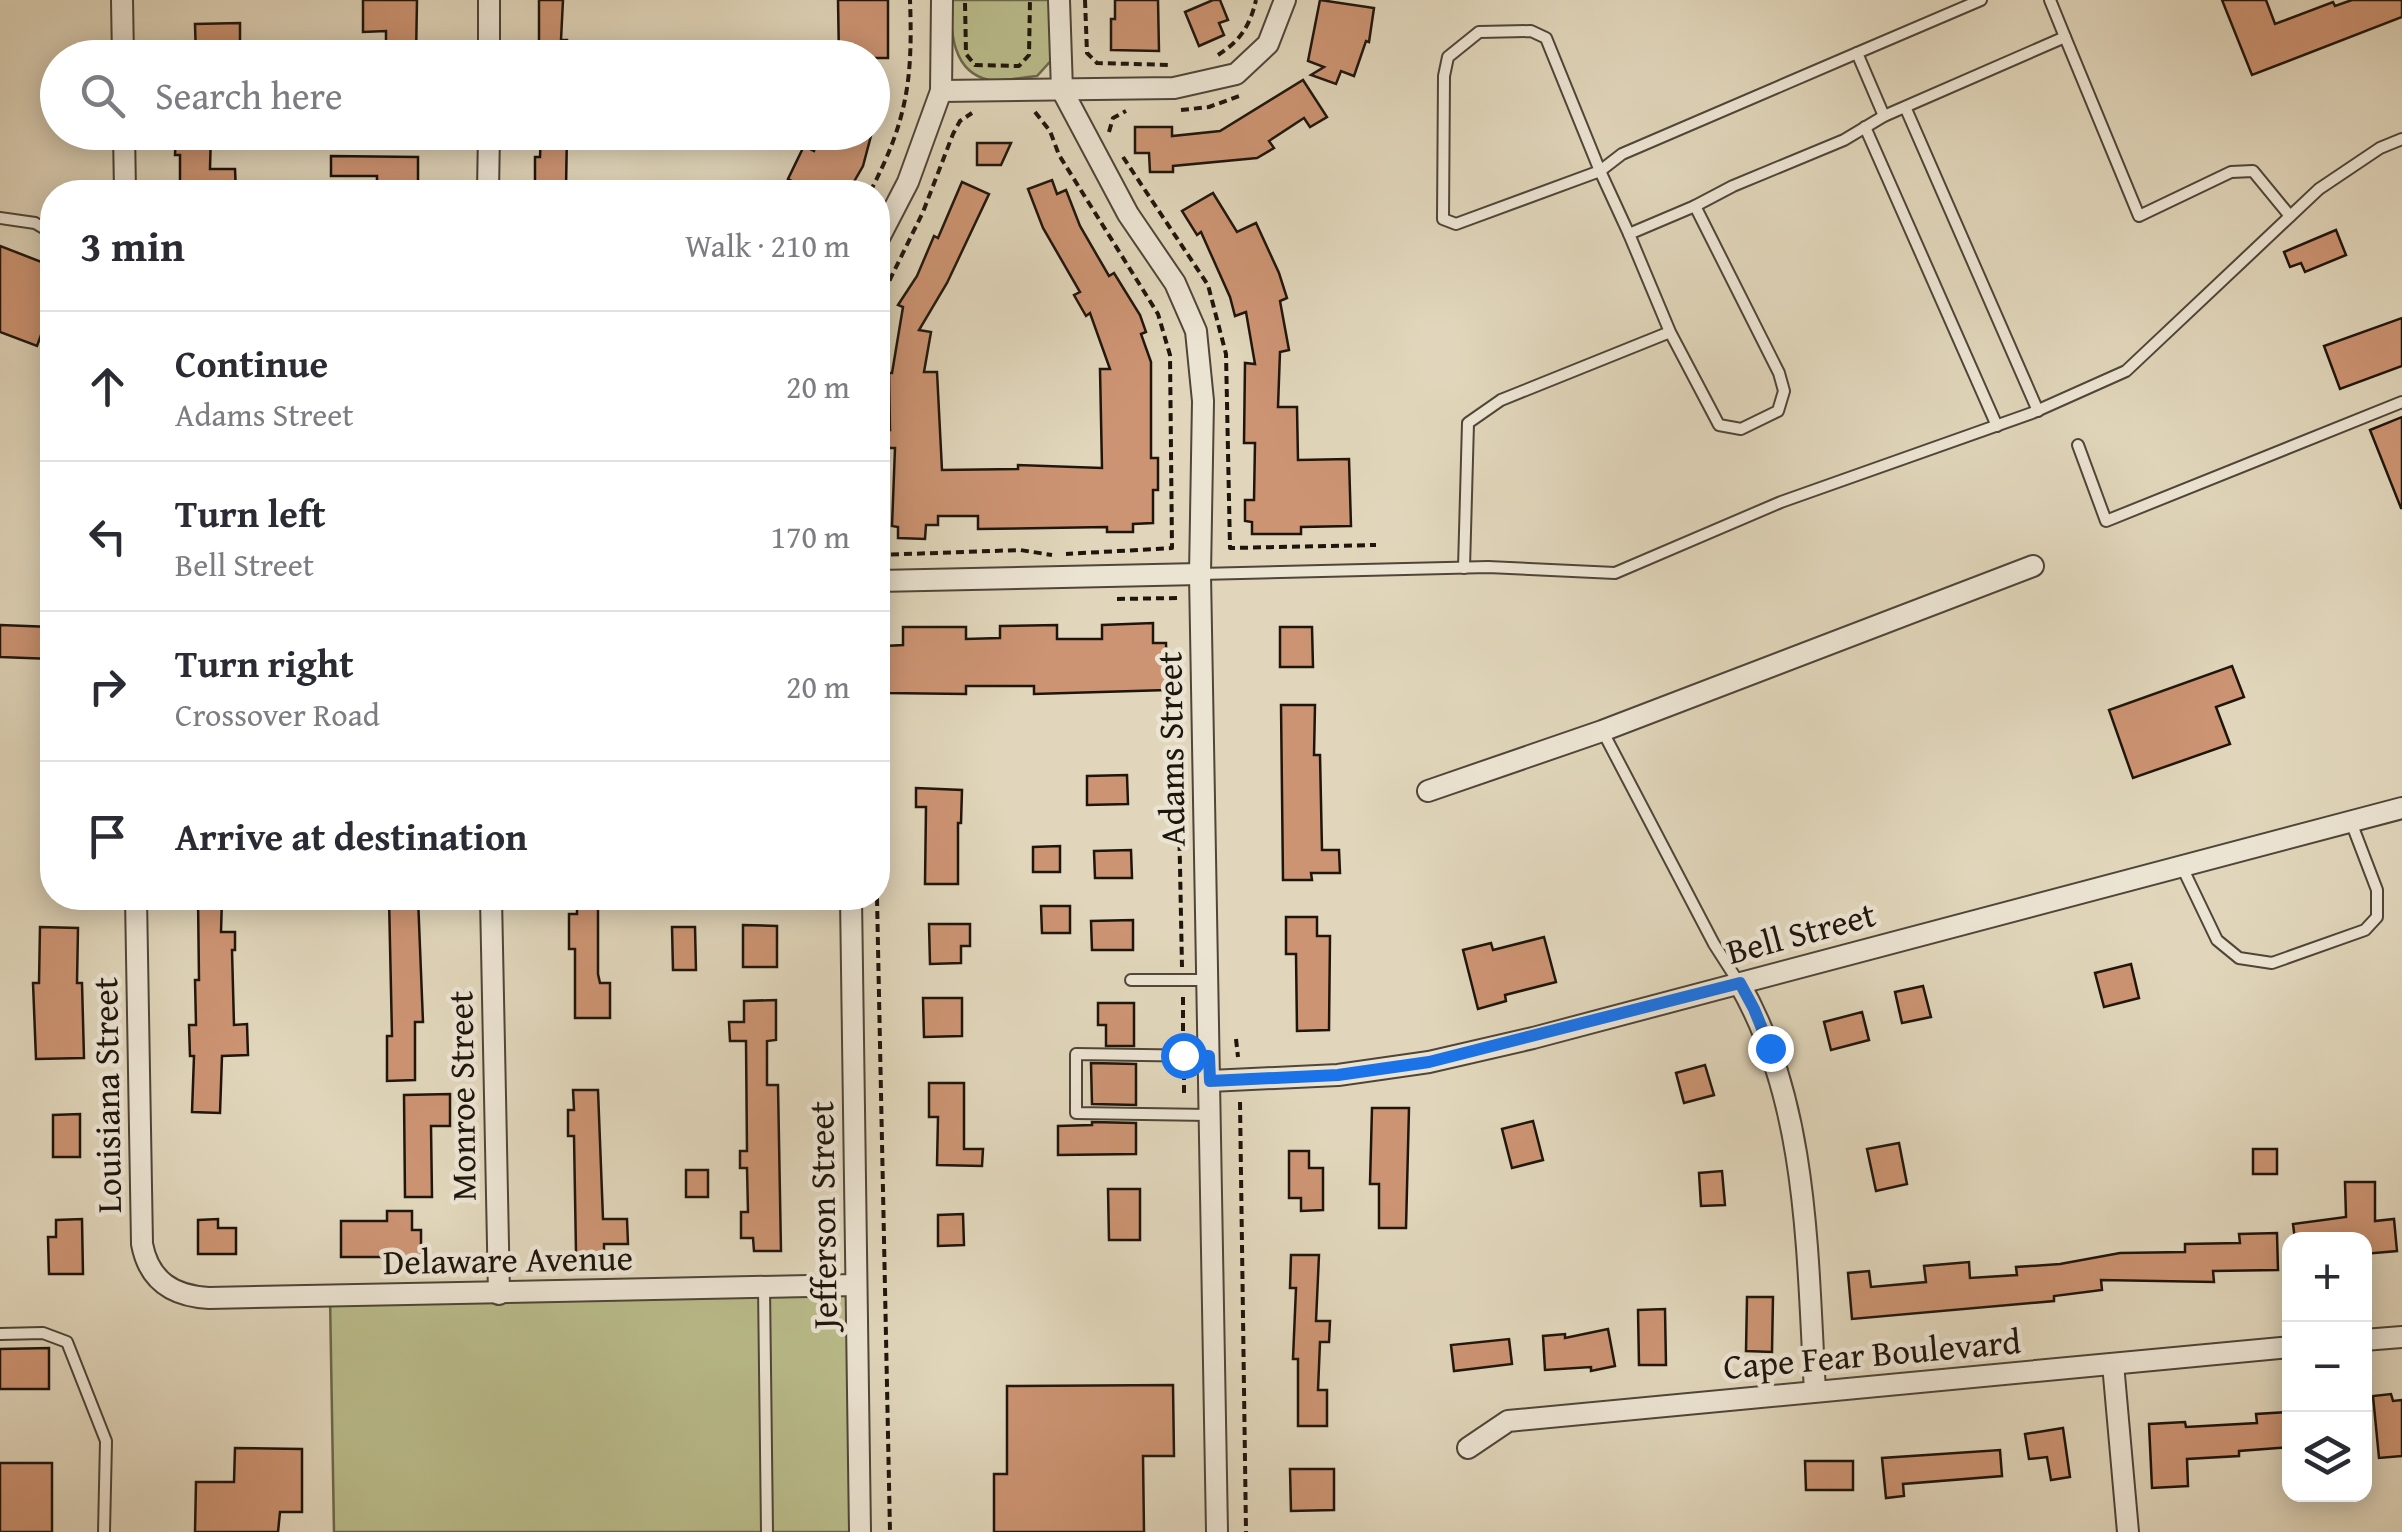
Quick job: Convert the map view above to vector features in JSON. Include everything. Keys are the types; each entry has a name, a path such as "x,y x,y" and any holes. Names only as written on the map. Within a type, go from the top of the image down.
{"street":[{"path":"122,0 123,40"},
{"path":"489,40 490,0"},
{"path":"890,217 908,182 941,91 942,0"},
{"name":"Adams Street","path":"1060,0 1062,90 1128,214 1175,283 1196,331 1202,401 1200,574 1217,1532"},
{"path":"941,91 1174,88 1236,74 1268,44 1284,0"},
{"path":"124,150 125,180"},
{"path":"488,150 488,180"},
{"path":"1428,791 1602,731 2032,566"},
{"path":"890,580 1200,574"},
{"name":"Bell Street","path":"1210,1081 1338,1075 1429,1062 2402,808"},
{"name":"Louisiana Street","path":"136,910 142,1244 148,1266 164,1285"},
{"name":"Monroe Street","path":"491,910 498,1294"},
{"name":"Jefferson Street","path":"851,910 860,1532"},
{"path":"1740,983 1770,1048 1787,1106 1808,1275 1815,1391"},
{"name":"Delaware Avenue","path":"164,1285 180,1294 209,1298 856,1285"},
{"path":"2372,1339 2402,1337"},
{"name":"Cape Fear Boulevard","path":"1468,1448 1508,1421 2282,1349"},
{"path":"2113,1364 2128,1532"}],"lane":[{"path":"1695,206 1779,372 1784,391 1778,411 1741,429 1719,425 1670,332 1600,170 1546,38 1531,31 1479,32 1448,57 1444,76 1443,220 1456,224 1600,170 1622,154 1981,0"},
{"path":"2050,0 2139,216 2230,172 2253,171 2290,216"},
{"path":"1630,234 1844,140 1884,116 2065,38"},
{"path":"1857,53 1884,116"},
{"path":"1906,109 2038,411"},
{"path":"1865,127 1997,426"},
{"path":"1200,574 1464,568 1615,574 1781,502 2038,411 2126,371 2334,179 2380,148 2402,139"},
{"path":"0,218 40,226"},
{"path":"1464,568 1468,423 1501,400 1670,332"},
{"path":"2078,445 2106,520 2402,402"},
{"path":"1602,731 1714,944 1740,983"},
{"path":"2182,866 2216,940 2238,958 2272,963 2365,930 2377,917 2377,890 2351,822"},
{"path":"1131,980 1208,980"},
{"path":"1209,1056 1076,1054 1076,1112 1210,1115"},
{"path":"764,1287 767,1532"},
{"path":"0,1334 43,1333 66,1342 106,1441 104,1532"}],"path":[{"path":"876,180 905,110 912,53 910,0"},
{"path":"965,0 966,54 975,65 1019,66 1029,56 1030,0"},
{"path":"1085,0 1087,53 1096,63 1178,65"},
{"path":"1211,59 1236,44 1251,20 1256,0"},
{"path":"1176,110 1209,107 1237,98 1249,89"},
{"path":"890,554 1020,550 1060,556 1172,548 1170,355 1158,314 1059,155 1042,117 1032,110"},
{"path":"1109,137 1113,118 1128,111"},
{"path":"890,279 960,121 970,113 986,112"},
{"path":"1119,152 1208,285 1219,324 1226,354 1230,548 1376,545"},
{"path":"1102,599 1178,598"},
{"path":"1181,748 1178,766 1185,1115"},
{"path":"878,910 890,1532"},
{"path":"1236,1039 1246,1532"}],"green space":[{"path":"950,0 1055,0 1056,55 1037,76 989,80 976,75 960,59 956,48"},
{"path":"856,1285 860,1532 334,1532 330,1296"}],"building":[{"path":"363,0 417,0 416,40 386,40 386,31 363,32"},
{"path":"539,0 563,0 561,40 539,40"},
{"path":"838,0 888,0 888,40 839,40"},
{"path":"1115,0 1158,0 1159,51 1111,50"},
{"path":"1220,0 1228,20 1219,23 1224,35 1199,46 1185,12"},
{"path":"1320,0 1374,8 1369,42 1366,41 1354,76 1341,71 1336,84 1311,75 1324,67 1308,61"},
{"path":"2222,0 2266,0 2275,24 2333,2 2335,6 2352,0 2402,0 2402,17 2252,75"},
{"path":"240,23 240,40 195,40 195,24"},
{"path":"1303,80 1327,117 1310,127 1304,118 1269,141 1274,148 1257,158 1150,172 1149,153 1135,153 1135,127 1172,127 1172,136 1220,131"},
{"path":"977,143 1011,143 1001,165 977,165"},
{"path":"175,150 211,150 210,169 235,169 235,180 180,180 180,155 175,155"},
{"path":"540,150 567,150 566,180 535,180 535,157 540,157"},
{"path":"802,150 867,150 855,180 788,179"},
{"path":"331,156 418,157 418,180 331,176"},
{"path":"1052,180 1057,194 1066,190 1080,226 1109,276 1114,273 1140,315 1146,332 1141,334 1151,362 1151,458 1158,458 1153,523 1133,524 1133,532 1107,532 1107,527 978,529 978,516 938,516 938,525 926,525 925,539 898,538 898,527 892,526 895,448 890,448 890,373 903,307 898,305 917,276 934,236 938,238 962,182 989,194 947,283 919,330 931,332 924,372 937,372 942,470 1018,469 1018,465 1102,468 1100,369 1110,369 1090,313 1086,316 1074,295 1080,292 1043,228 1028,189"},
{"path":"1213,193 1237,232 1256,223 1279,273 1287,298 1280,301 1289,350 1280,352 1278,407 1297,407 1298,460 1349,459 1351,526 1301,527 1301,534 1252,534 1252,522 1245,521 1245,500 1254,500 1255,443 1244,443 1245,363 1255,364 1246,312 1235,316 1201,232 1197,235 1182,211"},
{"path":"2336,230 2346,255 2305,272 2301,263 2290,267 2284,252"},
{"path":"0,246 40,261 40,338 37,346 0,332"},
{"path":"2402,318 2402,366 2340,389 2324,346"},
{"path":"2402,417 2402,508 2401,508 2370,430"},
{"path":"1153,623 1153,643 1166,643 1167,690 1034,694 1034,686 966,686 966,694 890,693 890,646 903,645 903,627 966,627 966,639 1000,638 1000,626 1057,625 1057,639 1102,639 1102,625"},
{"path":"0,625 40,627 40,659 0,657"},
{"path":"1280,627 1312,627 1313,667 1280,667"},
{"path":"2232,666 2244,697 2216,707 2230,744 2133,778 2109,710"},
{"path":"1281,705 1315,705 1314,755 1320,755 1322,850 1339,850 1340,873 1311,873 1312,880 1283,880"},
{"path":"1127,775 1128,804 1087,805 1087,776"},
{"path":"916,788 962,790 958,884 925,884 926,807 916,807"},
{"path":"1060,846 1060,872 1033,872 1033,847"},
{"path":"1131,850 1132,878 1095,878 1094,851"},
{"path":"1041,906 1070,906 1070,933 1042,933"},
{"path":"198,910 222,910 221,932 235,932 234,1025 247,1024 248,1055 222,1056 220,1113 192,1112 194,1056 190,1056 189,1025 196,1025 195,980 199,980"},
{"path":"389,910 418,910 423,1022 415,1022 415,1080 387,1081 387,1036 392,1036"},
{"path":"577,910 598,910 598,974 600,983 610,983 610,1018 575,1018 575,949 569,949 569,914 577,914"},
{"path":"1286,917 1317,917 1317,936 1330,936 1329,1030 1297,1031 1296,954 1286,954"},
{"path":"1133,920 1133,950 1092,950 1091,921"},
{"path":"929,924 970,924 970,946 961,946 961,963 930,964"},
{"path":"743,925 777,926 777,967 743,967"},
{"path":"40,927 78,928 77,983 82,983 84,1058 36,1059 33,983 39,983"},
{"path":"672,927 695,927 696,970 673,970"},
{"path":"1544,937 1556,982 1505,995 1506,1001 1478,1009 1463,950 1491,943 1493,950"},
{"path":"2131,964 2139,998 2104,1007 2095,973"},
{"path":"1923,986 1931,1017 1902,1023 1895,992"},
{"path":"923,998 962,998 962,1036 924,1037"},
{"path":"776,1000 776,1040 767,1041 767,1085 778,1085 781,1251 754,1251 753,1238 741,1238 741,1212 748,1212 747,1168 740,1168 740,1151 747,1151 746,1041 730,1041 729,1022 744,1022 744,1001"},
{"path":"1098,1003 1134,1003 1134,1046 1106,1046 1106,1025 1098,1025"},
{"path":"1862,1012 1869,1040 1831,1050 1824,1022"},
{"path":"1091,1063 1136,1064 1136,1105 1092,1104"},
{"path":"1705,1065 1714,1095 1684,1103 1676,1073"},
{"path":"929,1083 964,1083 964,1149 983,1149 982,1166 937,1165 938,1117 929,1117"},
{"path":"573,1090 598,1090 603,1219 627,1219 628,1244 604,1244 604,1253 576,1253 574,1136 568,1136 568,1110 574,1110"},
{"path":"450,1094 450,1126 431,1126 432,1197 405,1197 404,1095"},
{"path":"1372,1108 1409,1108 1406,1228 1379,1228 1379,1184 1370,1184"},
{"path":"80,1114 80,1157 53,1157 53,1115"},
{"path":"1533,1121 1543,1160 1512,1168 1502,1129"},
{"path":"1136,1123 1136,1154 1058,1155 1058,1126"},
{"path":"1899,1143 1907,1184 1876,1191 1867,1149"},
{"path":"2253,1149 2277,1149 2277,1174 2253,1174"},
{"path":"1289,1151 1309,1151 1309,1168 1323,1168 1323,1210 1301,1211 1301,1198 1289,1198"},
{"path":"686,1170 708,1170 708,1197 686,1197"},
{"path":"1722,1171 1725,1205 1701,1206 1699,1173"},
{"path":"2345,1182 2375,1182 2375,1221 2394,1219 2397,1251 2372,1253 2372,1232 2294,1232 2293,1224 2346,1217"},
{"path":"1108,1189 1140,1189 1140,1240 1109,1240"},
{"path":"387,1211 412,1211 412,1230 421,1230 421,1257 341,1257 341,1221 387,1221"},
{"path":"963,1214 964,1245 938,1246 938,1215"},
{"path":"82,1219 83,1274 49,1274 48,1237 56,1237 56,1220"},
{"path":"218,1219 218,1228 236,1228 236,1254 198,1254 198,1220"},
{"path":"2277,1233 2278,1270 2213,1271 2214,1282 2101,1280 2102,1290 2054,1296 2054,1301 1852,1319 1848,1273 1869,1271 1871,1287 1926,1282 1924,1266 1969,1262 1970,1278 2017,1275 2016,1267 2120,1253 2185,1252 2185,1244 2240,1243 2239,1234"},
{"path":"1291,1255 1319,1255 1316,1321 1330,1321 1329,1342 1320,1342 1318,1390 1327,1390 1327,1426 1298,1426 1298,1359 1293,1359 1296,1288 1290,1288"},
{"path":"1747,1297 1773,1297 1772,1352 1746,1351"},
{"path":"1665,1309 1666,1365 1639,1365 1638,1310"},
{"path":"1608,1329 1615,1366 1591,1371 1591,1367 1545,1370 1543,1336 1565,1334 1565,1338"},
{"path":"1509,1339 1512,1364 1454,1371 1451,1345"},
{"path":"49,1348 49,1389 0,1389 0,1349"},
{"path":"1173,1385 1174,1456 1143,1456 1144,1532 994,1532 994,1474 1007,1474 1007,1386"},
{"path":"2391,1394 2393,1401 2402,1400 2402,1456 2379,1458 2373,1396"},
{"path":"2282,1412 2282,1448 2239,1451 2239,1456 2187,1459 2188,1486 2152,1488 2149,1424 2185,1422 2186,1427 2257,1423 2256,1414"},
{"path":"2063,1428 2070,1477 2051,1480 2047,1457 2029,1459 2025,1434"},
{"path":"235,1448 302,1449 302,1512 280,1512 278,1532 195,1532 196,1482 234,1482"},
{"path":"2000,1450 2002,1476 1903,1484 1904,1496 1886,1498 1882,1458"},
{"path":"1805,1461 1853,1461 1853,1490 1806,1490"},
{"path":"0,1463 52,1463 52,1532 0,1532"},
{"path":"1290,1469 1334,1469 1334,1510 1291,1511"}],"route":[{"path":"1183,1055 1209,1056 1210,1081 1338,1075 1429,1062 1740,983 1770,1048"}]}
